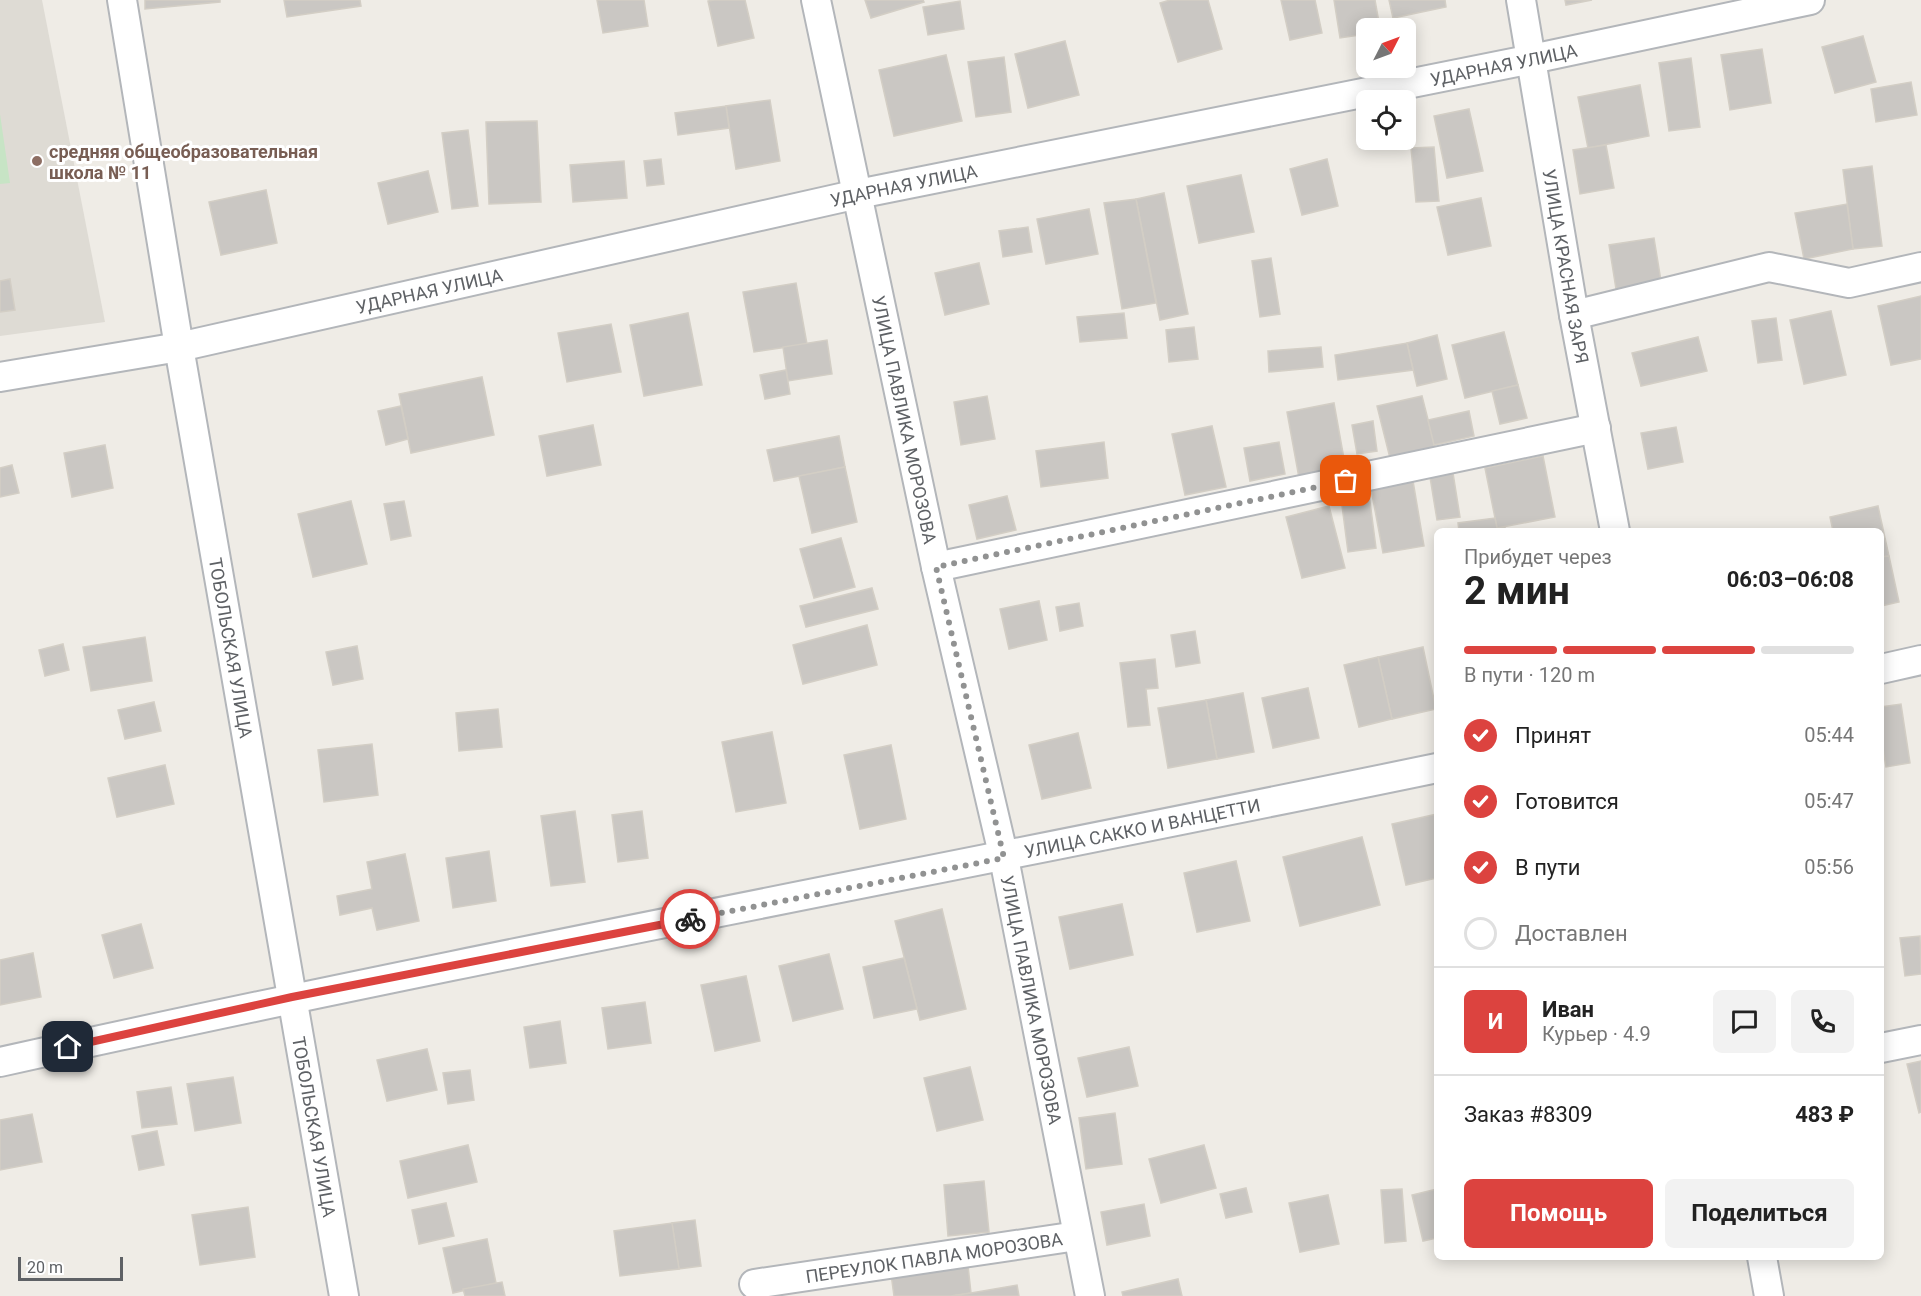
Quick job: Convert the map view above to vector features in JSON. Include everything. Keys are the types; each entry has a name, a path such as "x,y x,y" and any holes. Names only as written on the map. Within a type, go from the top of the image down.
{"street":[{"name":"ТОБОЛЬСКАЯ УЛИЦА","path":"122,0 179,347 344,1296"},
{"name":"УЛИЦА ПАВЛИКА МОРОЗОВА","path":"816,0 936,567 1004,858 1090,1296"},
{"name":"УЛИЦА КРАСНАЯ ЗАРЯ","path":"1521,0 1574,315 1614,528"},
{"name":"УДАРНАЯ УЛИЦА","path":"0,377 179,347 858,194 1532,59 1810,0"},
{"path":"1574,315 1769,267 1849,283 1921,267"},
{"path":"936,567 1596,428"},
{"path":"1884,668 1921,660"},
{"name":"УЛИЦА САККО И ВАНЦЕТТИ","path":"0,1062 292,997 1004,858 1434,769"},
{"path":"1884,1047 1921,1040"},
{"name":"ПЕРЕУЛОК ПАВЛА МОРОЗОВА","path":"754,1284 1077,1236"},
{"path":"1762,1260 1768,1296"}],"shaded area":[{"name":"средняя общеобразовательная школа № 11","path":"0,0 42,0 105,322 0,336"}],"green space":[{"path":"0,114 10,183 0,184"}],"building":[{"path":"145,0 220,0 220,2 145,9"},
{"path":"284,0 360,0 361,6 287,17"},
{"path":"597,0 644,0 648,26 603,33"},
{"path":"745,0 754,38 718,46 708,1"},
{"path":"865,0 923,0 924,2 871,18"},
{"path":"1170,0 1208,0 1222,49 1178,62 1160,3"},
{"path":"1281,0 1315,0 1322,33 1290,40"},
{"path":"1334,0 1375,0 1378,18 1356,18 1356,36 1340,38"},
{"path":"1389,0 1445,0 1446,7 1393,18"},
{"path":"1565,0 1592,0 1566,5"},
{"path":"960,1 964,29 928,35 923,7"},
{"path":"1863,36 1876,82 1835,93 1822,47"},
{"path":"1065,41 1079,95 1028,108 1015,54"},
{"path":"1762,49 1771,103 1730,110 1721,55"},
{"path":"946,55 962,121 894,136 879,70"},
{"path":"1004,57 1011,112 976,117 968,62"},
{"path":"1691,58 1700,127 1669,131 1659,63"},
{"path":"1911,82 1917,115 1876,122 1871,89"},
{"path":"1640,85 1649,136 1588,148 1578,97"},
{"path":"770,100 780,161 736,169 726,106"},
{"path":"726,106 729,128 678,135 675,113"},
{"path":"1469,109 1483,171 1447,178 1434,116"},
{"path":"537,121 541,202 489,204 486,122"},
{"path":"468,130 478,206 452,209 442,133"},
{"path":"1606,145 1614,188 1580,194 1573,150"},
{"path":"1434,147 1439,201 1416,202 1411,150 1416,150 1416,148"},
{"path":"661,159 664,184 647,186 644,161"},
{"path":"1327,159 1338,206 1302,215 1290,169"},
{"path":"624,161 627,198 573,202 570,165"},
{"path":"1872,166 1882,246 1853,249 1843,170"},
{"path":"428,171 438,212 388,224 378,183"},
{"path":"1241,175 1254,232 1199,243 1187,186"},
{"path":"266,190 277,243 221,255 209,202"},
{"path":"1164,193 1188,314 1160,320 1136,199"},
{"path":"1481,198 1491,246 1448,255 1437,207"},
{"path":"1136,199 1156,303 1122,309 1104,203"},
{"path":"1847,204 1853,249 1804,259 1795,213"},
{"path":"1089,209 1098,254 1046,264 1037,219"},
{"path":"1028,227 1032,252 1003,257 999,231"},
{"path":"1654,238 1661,281 1616,289 1609,245"},
{"path":"1271,258 1280,314 1260,317 1252,261"},
{"path":"979,263 989,304 945,315 935,273"},
{"path":"10,279 15,310 0,312 0,281"},
{"path":"796,283 807,344 754,352 743,292"},
{"path":"1921,296 1921,359 1891,365 1878,306"},
{"path":"1831,311 1846,375 1804,384 1790,320"},
{"path":"688,313 702,385 644,396 630,325"},
{"path":"1124,313 1127,338 1080,342 1077,317"},
{"path":"1776,318 1782,360 1758,363 1752,321"},
{"path":"611,324 621,372 567,382 558,333"},
{"path":"1194,327 1198,359 1169,362 1166,330"},
{"path":"1504,332 1518,385 1465,398 1452,345"},
{"path":"1437,335 1447,379 1417,386 1407,343"},
{"path":"1698,337 1707,371 1641,386 1632,353"},
{"path":"827,340 832,374 788,381 783,347"},
{"path":"1407,343 1413,370 1338,380 1335,355"},
{"path":"1321,347 1323,367 1269,372 1268,351"},
{"path":"786,370 790,394 765,399 760,375"},
{"path":"482,377 494,435 411,453 399,394"},
{"path":"1518,385 1527,418 1500,424 1492,391"},
{"path":"987,396 995,439 961,445 954,402"},
{"path":"1422,396 1435,447 1390,458 1377,406"},
{"path":"1334,403 1346,470 1299,478 1287,412"},
{"path":"401,406 408,439 386,445 378,411"},
{"path":"1469,411 1474,436 1434,445 1428,420"},
{"path":"1373,421 1377,451 1357,454 1352,425"},
{"path":"593,425 601,465 547,476 539,436"},
{"path":"1212,426 1226,487 1185,495 1172,434"},
{"path":"1676,427 1683,462 1648,469 1641,433"},
{"path":"839,436 845,467 774,481 767,450"},
{"path":"1104,442 1108,478 1041,487 1036,451"},
{"path":"1279,442 1285,474 1250,481 1244,448"},
{"path":"105,445 113,488 72,497 64,453"},
{"path":"1543,456 1555,517 1497,528 1485,468"},
{"path":"12,465 19,493 0,497 0,468"},
{"path":"845,467 857,522 812,533 799,476"},
{"path":"1453,473 1460,517 1437,520 1430,477"},
{"path":"1413,481 1424,546 1383,553 1371,489"},
{"path":"1369,494 1376,548 1348,552 1341,498"},
{"path":"1007,496 1016,530 977,539 969,505"},
{"path":"351,501 367,564 313,577 298,514"},
{"path":"404,501 411,536 391,540 384,504"},
{"path":"1329,506 1345,568 1302,578 1286,517"},
{"path":"1878,506 1883,528 1832,528 1830,517"},
{"path":"1495,518 1497,528 1459,528 1458,523"},
{"path":"1884,533 1889,556 1884,557"},
{"path":"841,538 855,587 814,598 800,549"},
{"path":"1889,556 1899,602 1884,605 1884,557"},
{"path":"872,588 878,609 806,627 800,606"},
{"path":"1039,601 1047,640 1009,649 1000,609"},
{"path":"1079,603 1083,626 1060,631 1056,607"},
{"path":"867,625 877,665 803,684 793,645"},
{"path":"1195,631 1200,663 1176,667 1171,635"},
{"path":"145,637 152,681 91,691 83,647"},
{"path":"63,644 69,670 45,676 39,650"},
{"path":"357,646 363,679 333,685 326,652"},
{"path":"1423,647 1434,709 1392,719 1378,657"},
{"path":"1378,657 1392,719 1359,727 1344,665"},
{"path":"1155,659 1158,688 1146,689 1150,725 1128,727 1120,663"},
{"path":"1308,688 1319,738 1273,748 1262,698"},
{"path":"1243,693 1254,752 1217,759 1206,700"},
{"path":"1206,700 1217,759 1168,768 1158,708"},
{"path":"154,702 161,731 125,739 118,710"},
{"path":"1901,704 1910,763 1886,767 1884,707"},
{"path":"498,709 502,747 459,751 456,713"},
{"path":"772,732 786,803 736,812 722,742"},
{"path":"1078,733 1091,788 1042,799 1029,745"},
{"path":"372,744 378,795 324,802 318,750"},
{"path":"891,745 906,819 860,829 844,755"},
{"path":"165,765 174,804 117,817 108,778"},
{"path":"575,811 585,882 551,886 541,816"},
{"path":"642,811 648,858 618,862 612,815"},
{"path":"1434,815 1434,879 1406,885 1392,824"},
{"path":"1362,837 1380,905 1300,926 1283,857"},
{"path":"489,851 496,901 453,908 446,858"},
{"path":"405,854 419,921 377,930 372,908 340,915 337,896 372,889 367,862"},
{"path":"1236,861 1250,921 1197,932 1184,873"},
{"path":"1122,904 1133,955 1070,969 1059,917"},
{"path":"942,909 966,1009 920,1020 895,921"},
{"path":"141,924 153,968 114,978 102,935"},
{"path":"1920,936 1921,974 1905,976 1900,938"},
{"path":"33,953 41,997 0,1005 0,960"},
{"path":"829,954 843,1009 793,1021 779,966"},
{"path":"904,958 917,1009 874,1018 863,967"},
{"path":"746,976 760,1041 715,1051 701,985"},
{"path":"645,1002 651,1043 608,1049 602,1008"},
{"path":"560,1021 566,1063 530,1068 524,1027"},
{"path":"1129,1047 1138,1086 1087,1097 1078,1058"},
{"path":"427,1049 437,1090 387,1101 377,1060"},
{"path":"1921,1061 1921,1112 1919,1113 1907,1064"},
{"path":"970,1067 983,1120 937,1131 924,1078"},
{"path":"470,1070 474,1100 448,1104 443,1073"},
{"path":"233,1077 241,1123 195,1131 187,1084"},
{"path":"171,1087 177,1124 142,1128 137,1092"},
{"path":"1115,1113 1122,1164 1086,1169 1079,1118"},
{"path":"32,1114 42,1162 0,1170 0,1120"},
{"path":"157,1131 164,1165 139,1170 132,1136"},
{"path":"468,1145 477,1182 408,1198 400,1161"},
{"path":"1204,1145 1216,1188 1161,1203 1149,1159"},
{"path":"984,1181 989,1232 948,1236 944,1185"},
{"path":"1246,1188 1252,1212 1226,1218 1220,1194"},
{"path":"1402,1189 1406,1241 1385,1243 1381,1190"},
{"path":"1434,1190 1434,1239 1423,1241 1412,1195"},
{"path":"1328,1195 1339,1244 1300,1252 1289,1203"},
{"path":"446,1203 454,1236 419,1244 412,1210"},
{"path":"1144,1204 1150,1236 1107,1245 1101,1212"},
{"path":"248,1207 255,1257 200,1265 192,1215"},
{"path":"695,1220 701,1266 679,1269 672,1223"},
{"path":"672,1223 679,1269 620,1276 614,1231"},
{"path":"487,1239 496,1283 453,1293 443,1248"},
{"path":"968,1266 971,1293 951,1296 894,1296 891,1274"},
{"path":"1178,1279 1182,1296 1123,1296 1122,1292"},
{"path":"502,1282 505,1296 465,1296 463,1289"},
{"path":"1017,1285 1019,1296 951,1296 971,1293"}],"way so far":[{"path":"690,919 1004,858 936,567 1346,481"}],"place":[{"name":"средняя общеобразовательная школа № 11","path":"37,161"}],"route":[{"path":"68,1047 292,997 690,919"}]}
